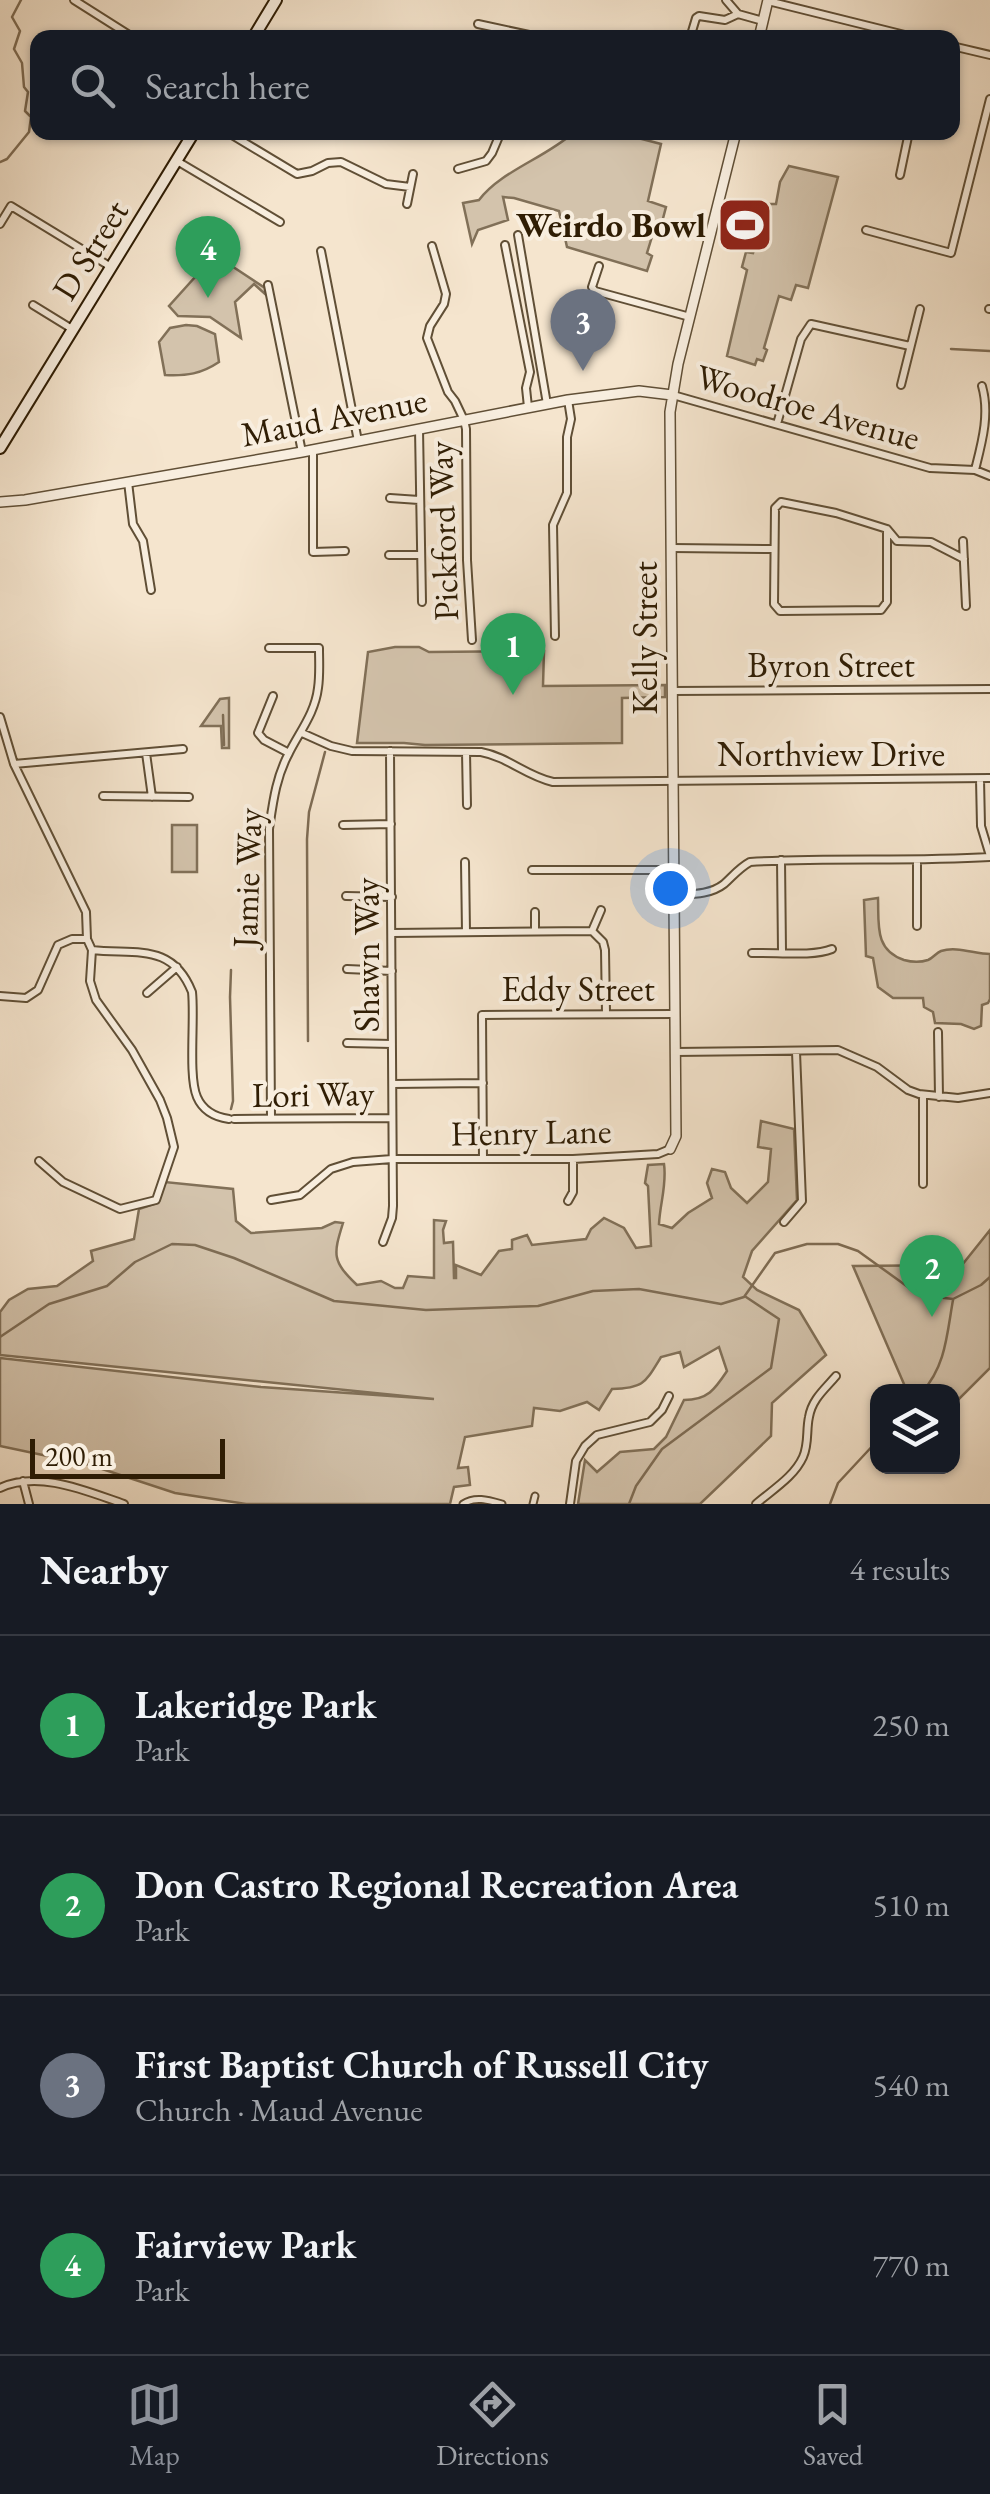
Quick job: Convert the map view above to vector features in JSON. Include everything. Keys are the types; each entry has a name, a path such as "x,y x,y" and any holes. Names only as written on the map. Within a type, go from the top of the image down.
{"main road":[{"path":"258,30 276,0"},
{"name":"D Street","path":"0,448 189,140"}],"street":[{"path":"74,0 121,30"},
{"path":"726,0 738,14 763,20"},
{"path":"761,30 768,0 885,30"},
{"path":"692,30 699,16 725,20 738,14"},
{"path":"478,24 506,30"},
{"path":"960,48 990,55"},
{"path":"866,230 951,254 990,99"},
{"path":"240,140 297,174 341,162 386,184 410,186"},
{"path":"458,169 486,161 497,140"},
{"name":"Kelly Street","path":"670,1149 676,1136 672,395 734,140"},
{"path":"900,175 907,140"},
{"path":"177,160 280,222"},
{"path":"407,204 413,174"},
{"path":"0,224 11,206 111,268"},
{"path":"518,235 547,404"},
{"path":"505,245 530,372 526,388 528,408"},
{"path":"432,246 446,294 427,338 448,392 464,420"},
{"path":"321,252 358,441"},
{"path":"599,266 594,292 690,317"},
{"path":"268,285 307,451 313,552 345,551"},
{"path":"33,305 73,330"},
{"path":"900,385 920,309"},
{"path":"777,424 801,339 811,324 910,346"},
{"path":"975,470 986,418 987,401 982,386"},
{"name":"Maud Avenue","path":"2,499 25,500 307,451 568,400 640,391 672,395"},
{"name":"Woodroe Avenue","path":"672,395 930,468 975,470 990,476"},
{"path":"555,636 554,525 567,494 567,437 571,419 568,400"},
{"name":"Pickford Way","path":"464,420 472,640"},
{"path":"419,429 422,602"},
{"path":"128,482 133,524 143,540 151,590"},
{"path":"390,498 419,500"},
{"path":"887,529 887,602 881,610 780,610 774,604 775,508 781,502 887,529 897,540 931,542 964,559"},
{"path":"962,541 966,606"},
{"path":"672,548 774,549"},
{"path":"389,555 420,555"},
{"name":"Jamie Way","path":"269,648 319,648 313,708 275,787 269,829 271,1118"},
{"name":"Byron Street","path":"672,692 990,689"},
{"path":"273,696 258,733 289,753"},
{"path":"0,717 14,764 86,912 87,939 92,950 90,981 96,1000 132,1050 160,1100 174,1147 156,1200 120,1209 63,1182 39,1161"},
{"name":"Northview Drive","path":"302,733 352,751 495,754 532,777 553,782 990,778"},
{"path":"14,764 183,750"},
{"name":"Shawn Way","path":"383,1242 393,1206 390,750"},
{"path":"466,752 466,805"},
{"path":"146,754 152,797"},
{"path":"674,895 712,892 750,862 917,861 990,856 980,826 980,778"},
{"path":"103,796 189,797"},
{"path":"343,824 391,824"},
{"path":"781,860 782,951"},
{"path":"917,861 917,926"},
{"path":"465,862 466,932"},
{"path":"532,870 674,870"},
{"path":"346,896 392,897"},
{"path":"592,932 601,910"},
{"path":"534,912 535,931"},
{"path":"392,934 592,932 603,942 605,950 606,1013"},
{"path":"0,996 26,998 38,990 58,945 72,939 87,939"},
{"path":"752,953 820,953 832,949"},
{"path":"92,950 151,953 177,967 148,993"},
{"name":"Lori Way","path":"177,967 192,992 195,1092 210,1113 231,1119 392,1118"},
{"path":"347,969 392,970"},
{"name":"Eddy Street","path":"483,1083 482,1014 674,1014"},
{"path":"938,1032 939,1097"},
{"path":"348,1043 392,1044"},
{"path":"674,1052 838,1050 878,1067 908,1090 923,1095 958,1098 990,1092"},
{"path":"784,1222 802,1201 796,1052"},
{"path":"393,1084 483,1083 483,1159"},
{"path":"923,1095 923,1184"},
{"name":"Henry Lane","path":"271,1200 300,1195 331,1169 344,1164 392,1159 572,1159 658,1154 670,1149"},
{"path":"568,1202 573,1192 572,1159"},
{"path":"756,1504 793,1472 803,1458 809,1416 816,1398 836,1376"},
{"path":"570,1504 576,1461 586,1446 597,1435 650,1422 669,1396"},
{"path":"23,1480 28,1504"},
{"path":"0,1488 37,1480 124,1504"},
{"path":"92,1504 94,1494"},
{"path":"463,1504 479,1499 502,1504"}],"shaded area":[{"path":"564,140 646,140 661,144 648,201 666,207 647,253 652,256 647,271 567,247 559,211 514,198 503,197 508,220 478,230 472,244 463,203 479,200 499,181"},
{"path":"789,166 838,177 808,288 796,285 791,300 779,296 764,348 767,350 763,361 757,359 755,365 727,356 747,270 742,267 746,252 753,253 766,208 756,204 776,204 780,182"},
{"path":"215,255 265,288 265,294 254,284 235,302 241,338 210,317 178,316 169,306"},
{"path":"186,325 215,334 219,362 194,373 165,375 159,342 170,328"},
{"path":"419,647 429,652 544,651 543,686 665,685 665,697 622,698 622,743 357,743 368,652"},
{"path":"229,698 229,748 222,748 221,726 201,726 220,699"},
{"path":"172,825 197,825 197,872 172,872"},
{"path":"878,898 880,935 894,956 918,962 947,950 990,954 990,999 982,1005 981,1026 974,1029 935,1023 923,998 893,998 878,987 873,958 866,956 864,900"},
{"path":"761,1121 794,1129 797,1200 752,1251 743,1277 757,1290 799,1310 826,1355 772,1403 771,1436 700,1504 578,1504 585,1460 597,1472 620,1452 654,1449 666,1437 684,1400 710,1392 727,1371 719,1347 684,1367 680,1352 661,1357 643,1382 612,1389 599,1410 587,1402 560,1411 534,1408 532,1426 465,1437 458,1468 468,1467 470,1485 454,1487 450,1504 246,1504 175,1493 90,1465 0,1446 0,1358 261,1387 434,1399 0,1355 0,1312 9,1300 28,1289 57,1286 93,1261 91,1251 134,1239 139,1209 157,1203 165,1182 233,1189 236,1221 251,1233 343,1223 337,1257 349,1277 357,1285 381,1281 403,1288 408,1276 434,1278 434,1220 446,1221 444,1243 453,1242 454,1278 456,1265 481,1275 499,1251 512,1249 512,1240 527,1235 532,1245 586,1239 604,1218 624,1228 636,1248 651,1246 645,1183 648,1165 664,1164 659,1224 672,1228 712,1198 707,1183 712,1169 725,1172 731,1188 747,1203 768,1182 771,1149 758,1147"},
{"path":"990,1230 990,1368 960,1398 960,1384 904,1384 853,1266 962,1265"}],"waterway":[{"path":"21,0 12,17 20,31 14,49 22,63 28,92 25,111 30,116"},
{"path":"0,162 29,132 30,124"},
{"path":"951,349 990,351"},
{"path":"223,715 224,745"},
{"path":"308,1041 307,839 309,812 325,752"},
{"path":"231,970 231,1109"},
{"path":"0,1337 49,1304 107,1286 135,1262 172,1244 195,1245 234,1258 334,1301 426,1310 538,1306 593,1291 639,1289 721,1304 744,1297 775,1253 807,1244 838,1244 858,1251 919,1295 953,1299 990,1277"},
{"path":"629,1504 636,1486 662,1449 771,1368 779,1319 746,1297"},
{"path":"928,1384 941,1360 953,1300"},
{"path":"830,1504 838,1483 870,1449"}],"place":[{"name":"Weirdo Bowl","path":"745,225"},
{"name":"Fairview Park","path":"208,298"},
{"name":"First Baptist Church of Russell City","path":"583,371"},
{"name":"Lakeridge Park","path":"513,695"},
{"name":"Don Castro Regional Recreation Area","path":"932,1317"}]}
